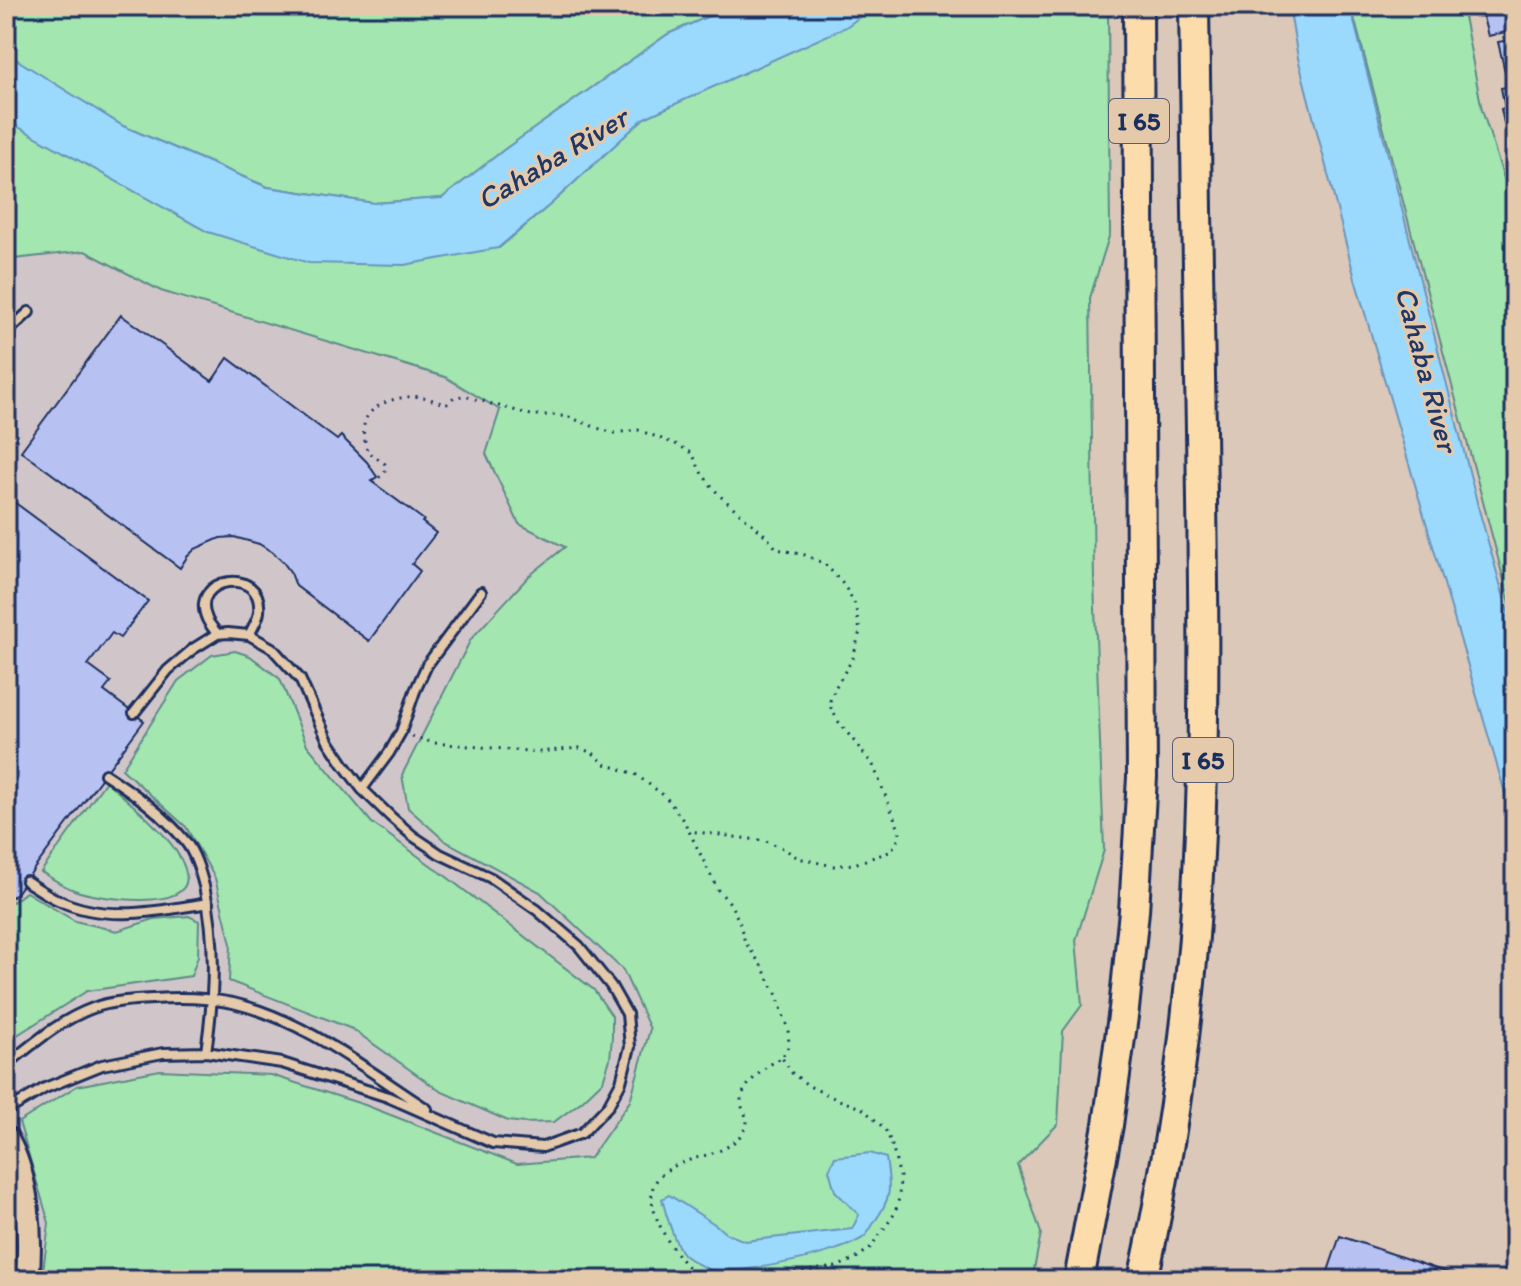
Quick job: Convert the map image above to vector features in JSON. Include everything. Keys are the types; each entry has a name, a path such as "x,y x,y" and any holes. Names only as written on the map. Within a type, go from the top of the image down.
{"highway":[{"name":"I 65","path":"1079,1280 1108,1125 1124,1009 1142,777 1138,6"},
{"name":"I 65","path":"1143,1280 1175,1101 1199,857 1204,646 1194,6"}],"street":[{"path":"6,1138 20,1173 28,1225 27,1280"}],"lane":[{"path":"6,333 29,312"},
{"path":"217,634 207,620 205,603 214,587 231,581 248,586 258,601 257,618 249,635"},
{"path":"362,789 401,732 427,665 481,592"},
{"path":"6,1111 45,1088 102,1065 163,1053 206,1052 282,1063 388,1097 493,1143 543,1147 582,1133 608,1106 621,1082 630,1047 627,1014 611,986 579,946 537,910 491,878 440,854 413,836 362,789 328,741 300,679 272,648 249,635 217,634 168,670 134,713"},
{"path":"105,774 156,811 187,843 200,871 211,914 214,962 206,1052"},
{"path":"26,881 56,900 101,913 153,912 208,903"},
{"path":"6,1065 56,1027 93,1008 167,998 213,1000 249,1008 327,1043 447,1123"}],"path":[{"path":"373,483 385,472 385,464 367,451 364,424 368,414 401,397 424,397 447,404 454,397 464,396 531,415 569,417 614,433 638,430 678,445 692,453 702,474 719,495 777,549 805,555 825,564 844,585 855,604 860,631 853,658 830,701 831,708 873,765 900,832 897,843 889,852 854,864 833,866 798,858 766,841 689,831"},
{"path":"401,732 434,743 539,752 579,748 593,753 605,764 635,774 666,797 689,831 718,890 730,903 745,942 777,995 788,1030 789,1045 782,1058 755,1076 742,1097 741,1103 748,1118 739,1137 721,1150 677,1165 654,1184 652,1206 668,1241 682,1262 696,1274 712,1280"},
{"path":"739,1280 836,1267 855,1259 869,1249 895,1213 899,1198 900,1177 885,1129 863,1109 809,1086 792,1073 782,1058"}],"shaded area":[{"path":"6,203 564,374 878,1280 6,1280"}],"green space":[{"path":"6,6 732,6 668,34 505,149 442,198 374,203 268,187 123,126 6,55"},
{"path":"875,6 1108,6 1110,233 1090,298 1094,582 1104,850 1076,940 1082,1005 1063,1031 1058,1124 1018,1165 1041,1233 1032,1280 42,1280 49,1223 19,1122 77,1086 160,1070 271,1075 365,1105 517,1164 590,1158 630,1101 650,1029 623,970 540,892 445,841 408,808 402,775 471,639 529,576 565,547 519,524 486,454 500,410 445,377 161,291 85,251 14,259 6,269 6,120 208,232 499,248 644,118 845,27"},
{"path":"1351,6 1462,6 1482,110 1515,213 1515,622"},
{"path":"235,651 250,656 280,679 307,745 372,823 594,990 612,1016 610,1059 603,1081 554,1122 508,1121 440,1091 352,1029 229,981 231,944 215,878 186,827 122,769 178,681 212,655"},
{"path":"106,781 174,848 186,873 185,886 176,894 141,900 101,896 70,888 41,872"},
{"path":"26,892 75,921 117,931 154,919 189,916 199,921 198,956 191,976 87,991 6,1042 6,897 13,902"},
{"path":"6,1170 16,1223 11,1280 6,1280"}],"water":[{"name":"Cahaba River","path":"732,6 875,6 846,27 644,118 498,248 404,265 309,263 208,232 6,120 6,53 123,126 267,187 374,203 442,198 505,149 668,34"},
{"name":"Cahaba River","path":"1289,6 1350,6 1479,510 1515,636 1515,827 1355,279 1298,58"},
{"path":"870,1153 886,1158 889,1191 885,1205 869,1231 854,1243 791,1262 724,1271 697,1264 684,1255 678,1245 662,1199 669,1195 725,1233 745,1241 852,1229 859,1215 835,1191 829,1170 835,1157"}],"building":[{"path":"1480,6 1515,6 1515,30 1488,36"},
{"path":"1515,39 1515,78 1507,80 1498,42"},
{"path":"1515,85 1515,120 1504,123 1501,88"},
{"path":"121,315 212,381 228,358 337,440 341,436 377,477 371,481 424,520 422,522 436,533 412,564 420,571 369,641 296,586 283,562 259,544 234,537 220,538 195,549 180,568 21,451"},
{"path":"6,496 148,601 120,638 112,633 88,665 111,682 104,691 144,721 13,897 6,892"},
{"path":"1340,1236 1469,1280 1325,1280"}]}
